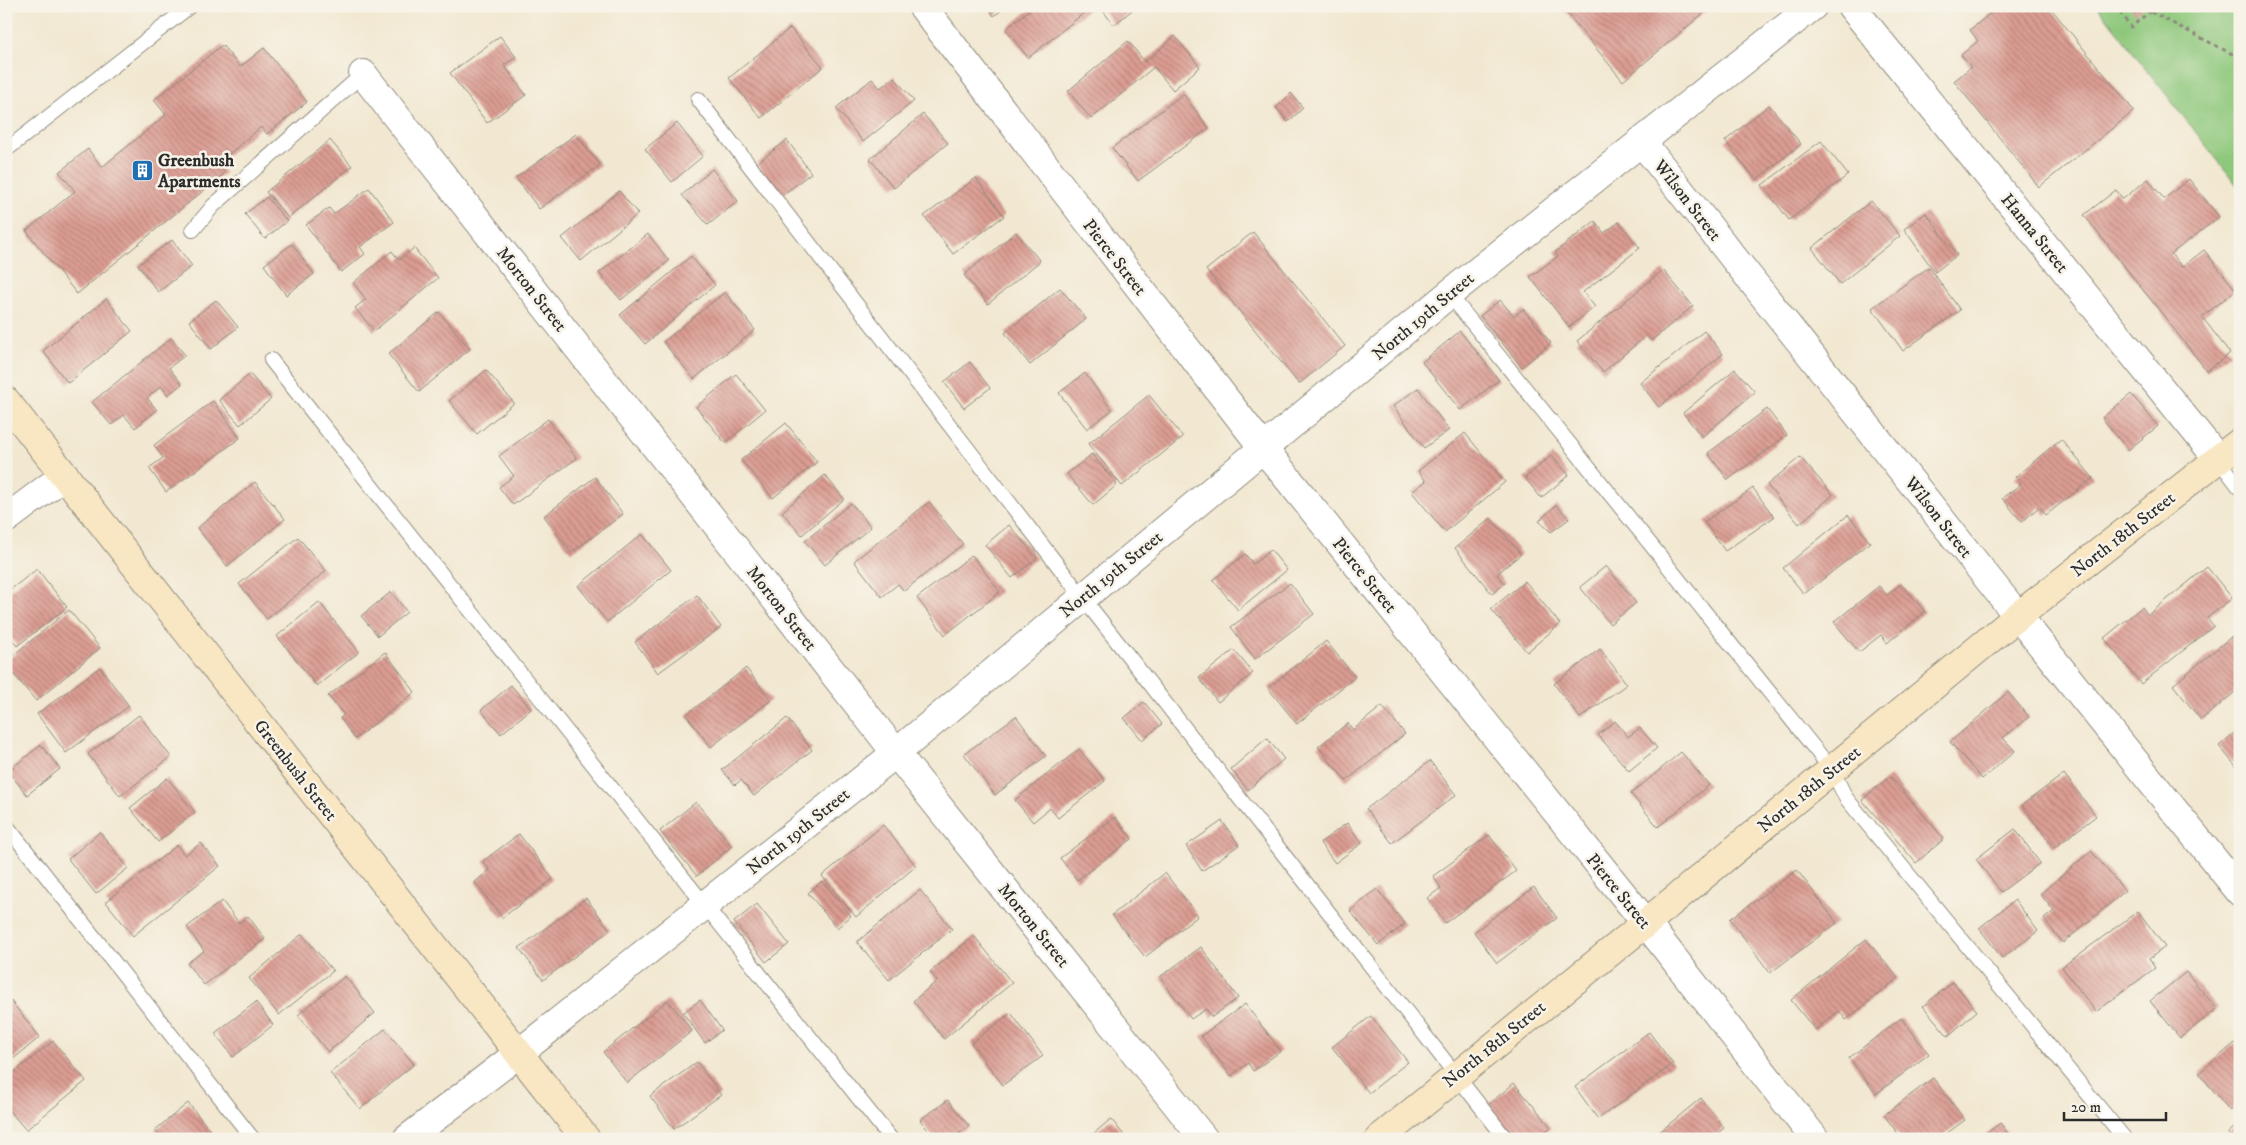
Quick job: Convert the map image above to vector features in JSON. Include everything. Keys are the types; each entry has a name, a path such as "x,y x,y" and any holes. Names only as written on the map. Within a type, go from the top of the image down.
{"main road":[{"name":"Greenbush Street","path":"6,401 586,1139"},
{"name":"North 18th Street","path":"1379,1139 1646,923 2018,616 2240,442"}],"street":[{"name":"Pierce Street","path":"922,6 1264,449 1646,923 1816,1139"},
{"name":"North 19th Street","path":"407,1139 519,1054 896,753 1449,294 1641,140 1813,6"},
{"name":"Hanna Street","path":"1851,6 2218,459"},
{"name":"Morton Street","path":"363,74 896,753 1204,1139"},
{"name":"Wilson Street","path":"1641,140 2018,616 2240,892"},
{"path":"6,519 65,475"}],"lane":[{"path":"6,150 190,6"},
{"path":"193,230 213,206 363,74"},
{"path":"698,99 1082,598 1506,1139"},
{"path":"1449,294 1832,770 1846,798 2125,1139"},
{"path":"272,360 891,1139"},
{"path":"2218,459 2240,488"},
{"path":"6,825 253,1139"}],"path":[{"path":"2114,6 2131,27 2158,6"},
{"path":"2151,12 2240,58"}],"green space":[{"path":"2097,6 2240,6 2240,189"}],"building":[{"path":"987,6 1007,6 994,16"},
{"path":"1034,6 1088,6 1090,8 1028,58 1006,29"},
{"path":"1099,6 1137,6 1114,25"},
{"path":"1561,6 1712,6 1623,81"},
{"path":"1999,6 2049,6 2134,111 2039,187 1954,81 1971,67 1961,55 1978,41 1970,30"},
{"path":"2130,6 2146,6 2135,14"},
{"path":"790,28 823,67 761,118 729,78"},
{"path":"500,36 516,57 504,65 526,95 487,123 450,73"},
{"path":"1175,36 1200,67 1173,90 1154,67 1091,119 1068,91 1128,41 1145,62"},
{"name":"Greenbush Apartments","path":"222,45 240,67 264,48 307,102 267,134 261,127 217,164 225,173 77,294 26,231 75,191 59,172 88,149 102,167 166,115 154,100"},
{"path":"894,77 914,101 863,142 836,108 872,79 880,88"},
{"path":"1291,93 1303,108 1288,122 1276,108"},
{"path":"1183,94 1209,128 1138,181 1112,148"},
{"path":"1769,105 1801,144 1756,180 1725,141"},
{"path":"923,114 948,143 894,188 870,159"},
{"path":"677,123 703,156 672,182 645,149"},
{"path":"576,134 600,165 539,209 516,178"},
{"path":"330,140 352,166 288,218 266,192"},
{"path":"787,140 811,173 781,196 757,163"},
{"path":"1821,141 1848,175 1789,220 1762,185"},
{"path":"712,169 738,201 708,225 682,195"},
{"path":"976,178 1004,216 953,254 924,216"},
{"path":"2148,179 2164,199 2189,179 2219,217 2171,254 2182,267 2204,250 2236,290 2202,317 2230,353 2207,371 2084,215 2116,190 2123,199"},
{"path":"369,188 394,222 360,247 365,254 341,272 306,225 329,208 334,214"},
{"path":"619,191 638,214 581,261 562,238"},
{"path":"267,197 287,221 265,239 245,214"},
{"path":"1871,201 1900,236 1840,284 1812,248"},
{"path":"1926,213 1957,255 1935,272 1904,229"},
{"path":"1595,221 1604,233 1619,222 1640,248 1583,292 1595,307 1569,327 1530,277 1558,256 1555,252"},
{"path":"1016,232 1040,261 988,304 964,275"},
{"path":"1253,232 1345,346 1299,384 1206,270"},
{"path":"648,234 669,261 621,300 599,273"},
{"path":"172,240 192,266 158,292 138,265"},
{"path":"292,244 314,274 286,295 264,265"},
{"path":"414,248 438,278 374,331 355,308 366,299 353,283 392,251 399,260"},
{"path":"691,256 715,285 645,344 620,315"},
{"path":"1929,267 1960,310 1903,351 1872,308"},
{"path":"1663,270 1693,306 1651,341 1646,336 1603,372 1577,341"},
{"path":"1060,288 1086,319 1030,365 1005,333"},
{"path":"725,292 755,330 694,379 663,342"},
{"path":"106,299 132,331 68,383 43,351"},
{"path":"216,300 238,327 211,349 189,321"},
{"path":"1500,300 1514,316 1523,309 1551,343 1522,367 1480,316"},
{"path":"439,312 470,349 419,392 388,354"},
{"path":"1460,331 1499,380 1460,410 1422,362"},
{"path":"1704,331 1723,354 1659,407 1640,383"},
{"path":"171,338 185,355 169,368 182,384 168,395 161,386 147,398 157,410 135,428 124,415 111,425 92,402"},
{"path":"970,362 990,388 964,408 944,382"},
{"path":"1735,369 1755,392 1702,437 1683,413"},
{"path":"486,370 514,403 477,434 449,401"},
{"path":"1085,373 1112,410 1087,429 1059,393"},
{"path":"250,374 271,399 240,425 219,400"},
{"path":"736,374 765,410 725,443 696,407"},
{"path":"1418,388 1449,430 1424,448 1393,406"},
{"path":"2131,394 2158,426 2128,450 2102,418"},
{"path":"1149,395 1183,437 1122,486 1088,444"},
{"path":"213,401 240,438 166,492 149,468 163,458 154,445"},
{"path":"1767,409 1787,435 1728,480 1708,453"},
{"path":"548,419 577,458 513,505 499,487 514,476 499,456"},
{"path":"786,423 817,462 773,498 741,460"},
{"path":"1465,433 1505,482 1445,532 1412,492 1426,481 1418,471"},
{"path":"2061,439 2093,478 2046,515 2039,507 2022,522 2002,498 2021,484 2015,477"},
{"path":"1092,454 1117,485 1093,505 1067,474"},
{"path":"1552,455 1569,475 1541,498 1525,478"},
{"path":"1800,457 1833,495 1799,524 1767,485"},
{"path":"825,475 844,499 802,535 782,512"},
{"path":"595,477 623,514 571,553 544,516"},
{"path":"255,482 285,519 227,566 197,528"},
{"path":"1753,488 1774,517 1725,551 1704,522"},
{"path":"929,502 963,544 904,591 898,584 882,597 854,561"},
{"path":"851,503 871,527 825,565 805,541"},
{"path":"1556,505 1569,519 1551,532 1539,521"},
{"path":"1848,515 1870,542 1804,594 1783,568"},
{"path":"1491,518 1521,554 1497,574 1505,583 1492,594 1455,548"},
{"path":"1009,525 1037,558 1012,578 985,545"},
{"path":"642,534 671,570 607,622 578,586"},
{"path":"298,537 326,571 267,619 239,584"},
{"path":"1271,550 1287,570 1238,610 1213,580 1245,554 1253,564"},
{"path":"972,555 1000,592 945,635 917,598"},
{"path":"1606,566 1636,603 1610,624 1580,587"},
{"path":"2207,567 2232,598 2207,618 2214,626 2141,684 2104,638 2142,607 2148,615"},
{"path":"37,569 67,607 17,646 6,632 6,593"},
{"path":"1525,581 1560,624 1527,652 1491,609"},
{"path":"1290,583 1314,614 1255,659 1231,627"},
{"path":"1901,584 1925,612 1887,643 1881,635 1859,652 1834,622 1879,586 1887,595"},
{"path":"391,592 407,612 378,636 361,616"},
{"path":"697,595 721,627 658,673 635,642"},
{"path":"319,602 359,652 317,686 277,636"},
{"path":"69,610 100,648 36,701 6,665 6,661"},
{"path":"2231,637 2240,648 2240,688 2201,720 2173,685"},
{"path":"1326,641 1355,677 1297,724 1268,688"},
{"path":"1600,649 1627,684 1580,718 1554,684"},
{"path":"1234,650 1253,673 1218,702 1199,678"},
{"path":"385,652 415,692 355,739 340,718 344,715 328,696"},
{"path":"100,667 129,706 66,753 37,714"},
{"path":"746,668 771,700 711,747 686,715"},
{"path":"511,685 531,709 501,734 481,710"},
{"path":"2008,692 2029,717 2003,738 2015,751 1982,779 1950,742"},
{"path":"1144,702 1162,724 1142,740 1124,718"},
{"path":"1382,706 1405,734 1346,781 1318,747 1348,723 1353,730"},
{"path":"139,715 171,757 120,796 88,754"},
{"path":"1016,716 1046,756 995,795 964,754"},
{"path":"787,718 812,750 754,796 741,780 735,785 722,770"},
{"path":"1615,721 1628,737 1640,728 1657,748 1629,771 1598,735"},
{"path":"2240,728 2240,771 2219,746"},
{"path":"1267,738 1284,759 1248,790 1231,769"},
{"path":"41,745 60,769 27,795 8,771"},
{"path":"1079,749 1105,781 1058,818 1050,808 1033,822 1015,800"},
{"path":"1681,752 1709,785 1658,827 1631,794"},
{"path":"1430,761 1456,795 1392,843 1366,809"},
{"path":"2064,774 2096,816 2054,848 2022,805"},
{"path":"1890,776 1944,839 1916,863 1862,800"},
{"path":"167,778 195,812 158,842 130,808"},
{"path":"696,802 732,846 697,876 660,831"},
{"path":"1115,817 1132,839 1077,880 1060,858"},
{"path":"1222,821 1239,845 1202,871 1186,846"},
{"path":"1347,823 1362,843 1335,863 1320,843"},
{"path":"883,825 916,866 856,917 822,876"},
{"path":"2015,829 2040,863 2001,892 1976,859"},
{"path":"100,832 128,868 96,894 68,859"},
{"path":"519,834 553,879 502,918 475,882 490,870 483,861"},
{"path":"1489,835 1516,871 1445,923 1427,898 1441,888 1433,876"},
{"path":"201,843 220,866 133,936 106,902 177,845 185,855"},
{"path":"2091,851 2125,891 2063,943 2044,919 2054,911 2040,894"},
{"path":"1797,870 1837,923 1770,973 1730,919"},
{"path":"1165,873 1198,916 1145,957 1112,915"},
{"path":"822,881 851,916 837,928 808,893"},
{"path":"1534,887 1557,918 1497,963 1474,932"},
{"path":"1377,889 1405,924 1378,945 1350,911"},
{"path":"920,890 952,929 889,980 857,942"},
{"path":"586,898 610,930 543,980 519,948"},
{"path":"2015,900 2038,931 2002,958 1979,928"},
{"path":"222,901 239,923 248,916 265,939 204,985 187,963 204,951 187,927"},
{"path":"757,904 789,944 766,962 734,922"},
{"path":"2138,911 2165,947 2149,959 2155,968 2096,1012 2062,967"},
{"path":"302,934 333,971 279,1015 249,978"},
{"path":"974,936 1012,983 944,1039 913,1001 937,981 930,972"},
{"path":"1866,939 1898,978 1846,1020 1839,1011 1815,1030 1791,1000"},
{"path":"1201,947 1238,998 1212,1017 1206,1009 1191,1019 1160,977"},
{"path":"2186,972 2217,1009 2180,1038 2150,1001"},
{"path":"345,976 375,1013 328,1052 298,1015"},
{"path":"1953,982 1977,1011 1948,1036 1923,1006"},
{"path":"10,1000 40,1037 6,1065 6,1003"},
{"path":"668,1000 692,1031 627,1083 603,1052"},
{"path":"700,1000 722,1030 705,1043 683,1013"},
{"path":"256,1002 273,1025 233,1057 215,1033"},
{"path":"1245,1004 1281,1051 1253,1071 1248,1063 1231,1076 1201,1036"},
{"path":"1011,1013 1043,1056 1003,1085 971,1043"},
{"path":"1371,1016 1408,1062 1369,1093 1332,1047"},
{"path":"1901,1018 1929,1054 1876,1094 1849,1058"},
{"path":"385,1029 414,1064 360,1109 330,1073"},
{"path":"1649,1032 1673,1064 1598,1119 1575,1087"},
{"path":"53,1041 86,1081 26,1130 6,1107 6,1079"},
{"path":"2235,1043 2240,1049 2240,1103 2230,1111 2199,1073"},
{"path":"697,1062 721,1095 674,1129 650,1096"},
{"path":"1933,1078 1965,1120 1939,1139 1902,1139 1884,1115"},
{"path":"1514,1083 1551,1127 1536,1139 1516,1139 1488,1105"},
{"path":"1701,1098 1724,1128 1711,1139 1651,1139"},
{"path":"948,1100 969,1126 952,1139 935,1139 920,1120"},
{"path":"188,1103 217,1139 162,1139 155,1130"},
{"path":"1111,1119 1127,1139 1087,1139"},
{"path":"2000,1123 2012,1139 1979,1139"},
{"path":"2240,1123 2240,1139 2232,1139 2228,1133"}],"place":[{"name":"Greenbush Apartments","path":"142,170"}]}
